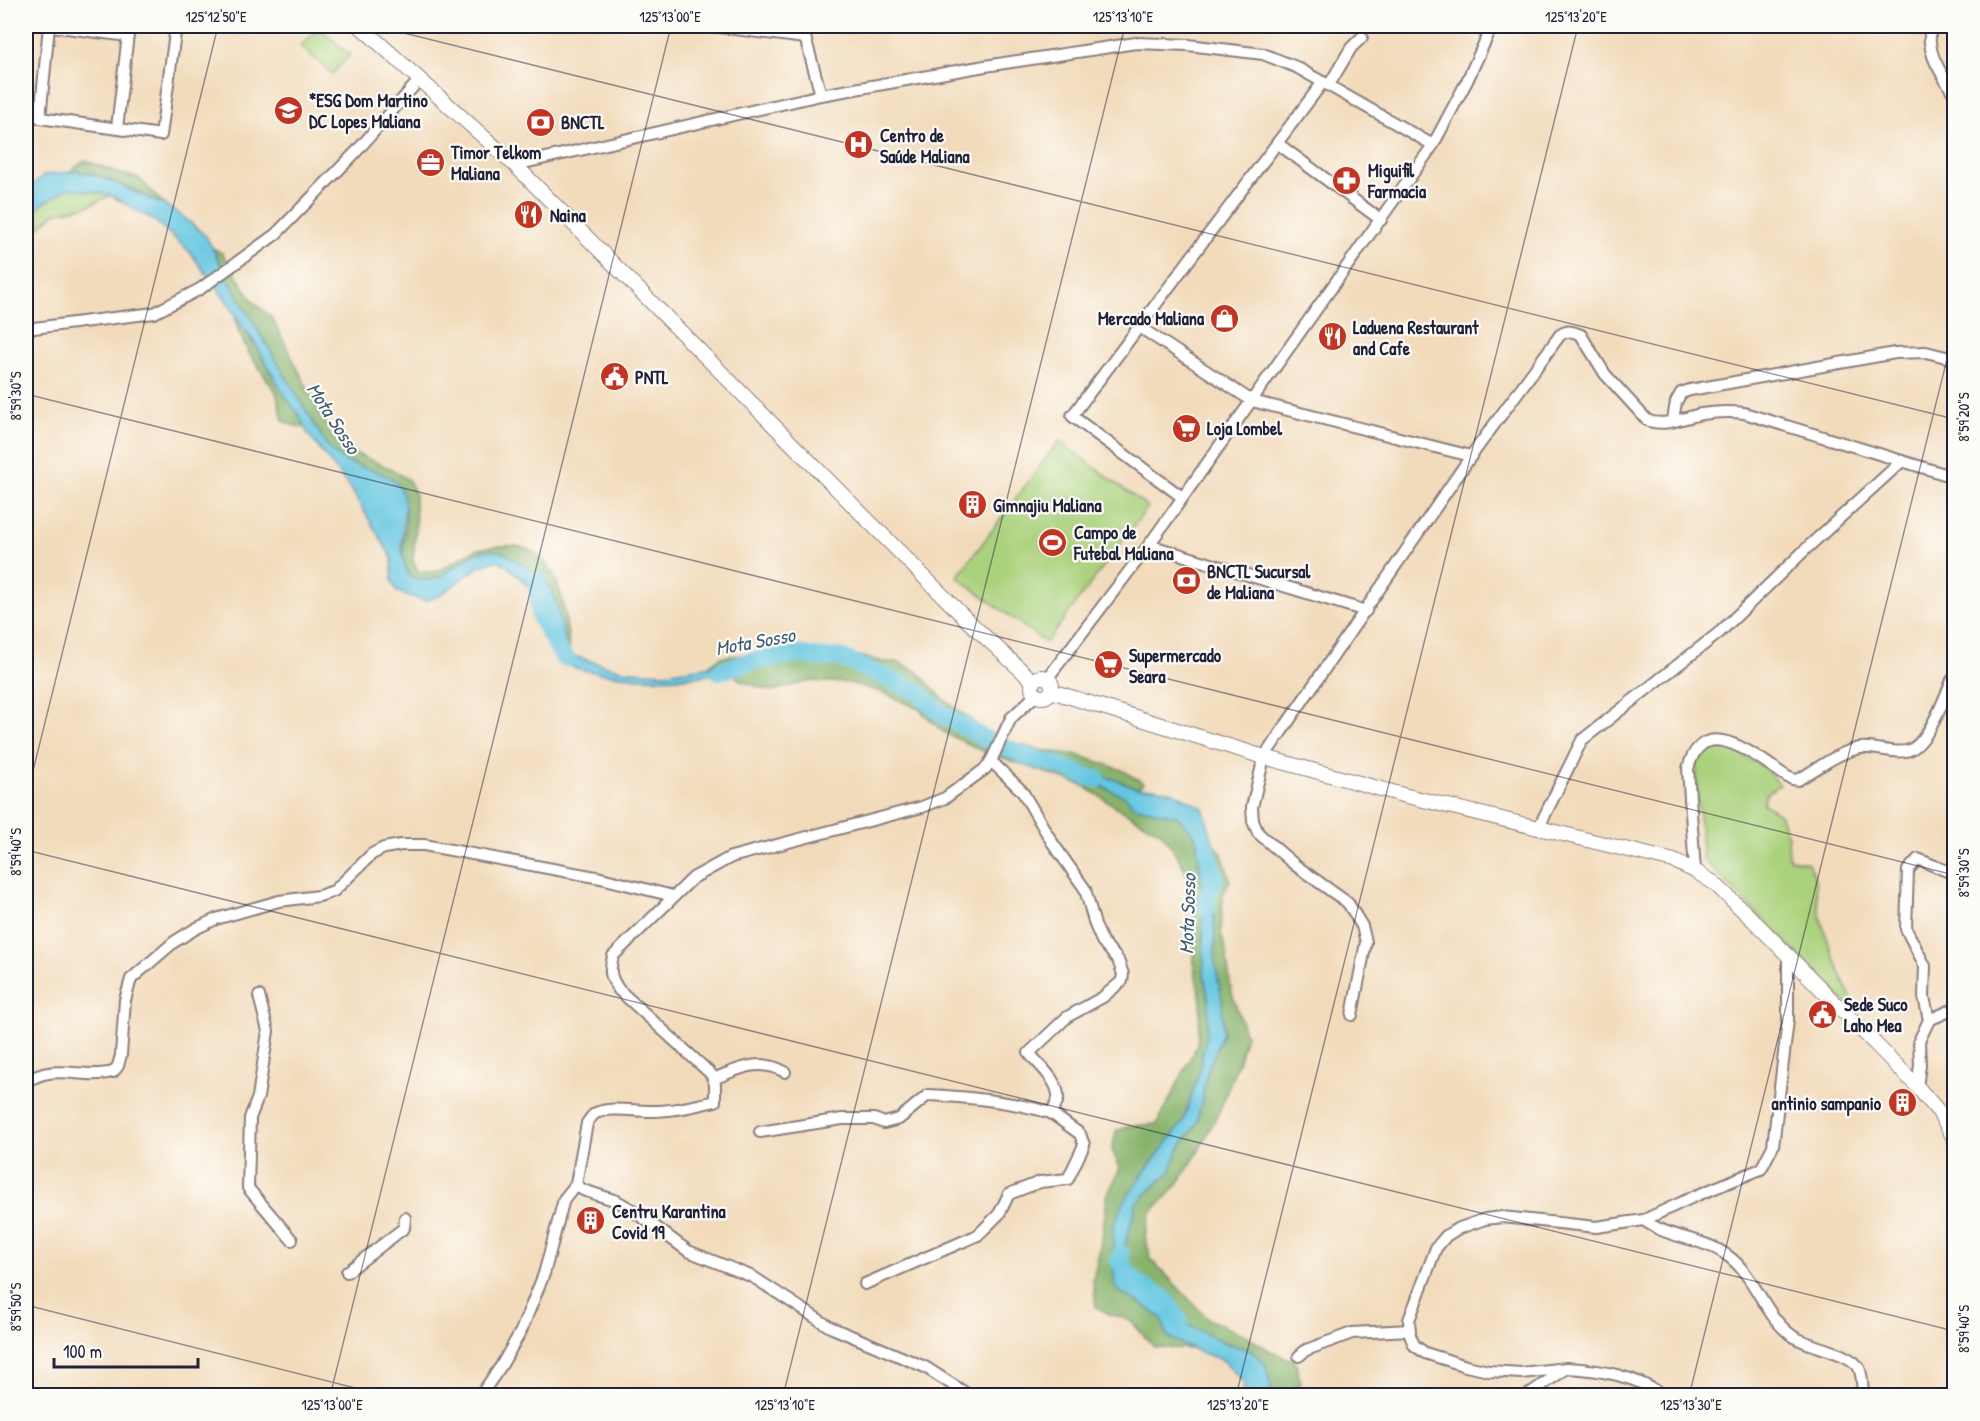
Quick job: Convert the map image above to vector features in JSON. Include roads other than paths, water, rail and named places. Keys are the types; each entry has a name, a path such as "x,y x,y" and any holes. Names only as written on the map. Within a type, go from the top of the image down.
{"main road":[{"path":"360,26 515,165 969,622 1042,687 1264,757 1538,829 1674,861 1695,871 1714,883 1917,1087 1939,1112 1954,1138"}],"street":[{"path":"117,128 129,31 50,26 40,118 161,135 176,26"},
{"path":"712,26 805,38"},
{"path":"802,26 821,94"},
{"path":"480,1395 501,1366 521,1331 544,1274 564,1199 576,1184 587,1123 591,1117 608,1110 655,1112 715,1101 715,1084 711,1074 619,990 611,978 610,969 613,956 693,878 731,857 922,807 945,798 977,776 992,761 1011,718 1042,687 1149,545 1382,220 1433,145 1467,81 1492,26"},
{"path":"1931,26 1928,43 1932,56 1954,94"},
{"path":"1182,497 1072,416 1277,143 1362,37"},
{"path":"515,165 821,94 1136,43 1188,45 1263,54 1296,67 1326,83 1433,145"},
{"path":"26,329 154,313 200,289 276,234 356,152 420,79"},
{"path":"1277,143 1382,220"},
{"path":"1138,326 1251,400 1471,456"},
{"path":"1352,1016 1366,942 1362,926 1348,903 1295,865 1258,833 1253,820 1252,807 1264,757 1471,456 1560,335 1568,331 1581,335 1605,374 1647,420 1654,423 1728,411 1744,413 1954,477"},
{"path":"1673,420 1676,402 1681,393 1690,390 1895,352 1926,352 1954,358"},
{"path":"1538,829 1582,740 1720,632 1902,461"},
{"path":"1149,545 1366,611"},
{"path":"1695,871 1688,769 1691,756 1701,744 1715,739 1728,741 1786,777 1798,780 1845,753 1860,748 1907,752 1925,736 1952,680"},
{"path":"992,761 1022,791 1052,842 1084,889 1102,941 1118,960 1123,974 1122,981 1103,997 1067,1017 1029,1053 1049,1076 1056,1089 1058,1099 1051,1113"},
{"path":"26,1082 45,1072 105,1074 113,1072 118,1066 121,1055 125,1000 131,979 174,942 216,919 279,901 319,896 334,891 372,854 384,848 423,845 601,878 673,896"},
{"path":"1917,1087 1920,1065 1919,1041 1929,1020 1924,997 1924,966 1906,929 1908,870 1918,859 1954,874"},
{"path":"1665,1395 1624,1376 1593,1369 1567,1368 1521,1372 1489,1371 1466,1366 1425,1353 1414,1345 1409,1320 1436,1248 1446,1236 1457,1229 1485,1219 1502,1218 1596,1227 1644,1220 1761,1169 1773,1146 1788,1020 1788,956"},
{"path":"259,996 268,1031 258,1096 250,1118 248,1188 292,1240"},
{"path":"1929,1020 1954,1009"},
{"path":"713,1079 759,1064 770,1065 785,1072"},
{"path":"760,1132 842,1119 874,1119 884,1123 899,1119 927,1095 974,1097 999,1103 1030,1106 1051,1113 1080,1134 1084,1145 1068,1179 1040,1182 1009,1194 999,1214 978,1235 865,1284"},
{"path":"576,1184 583,1190 617,1201 631,1209 688,1251 753,1277 830,1327 925,1367 970,1395"},
{"path":"347,1272 404,1228 405,1218"},
{"path":"1644,1220 1656,1230 1678,1235 1726,1254 1737,1264 1774,1317 1793,1336 1818,1348 1851,1359 1859,1368 1863,1395"},
{"path":"1299,1356 1306,1350 1352,1333 1410,1330"},
{"path":"1526,1395 1567,1368"}],"water":[{"path":"78,171 103,178 164,205 180,214 206,236 234,290 328,447 336,455 354,465 387,476 399,487 403,495 405,512 403,554 410,577 422,580 434,579 477,554 499,551 531,569 548,585 555,599 570,655 622,670 646,672 665,673 733,663 758,665 717,674 661,679 621,676 570,666 556,653 551,631 537,600 516,573 498,560 477,568 439,596 424,601 397,592 392,582 392,558 351,489 308,434 257,346 189,251 155,221 110,195 69,188 43,203 26,222 26,191 44,175"},
{"path":"1079,770 1137,788 1155,788 1173,792 1203,808 1213,842 1215,963 1222,1000 1223,1032 1207,1073 1197,1123 1178,1150 1170,1172 1136,1203 1124,1250 1131,1282 1147,1295 1174,1305 1186,1324 1225,1343 1249,1350 1265,1363 1271,1387 1268,1395 1244,1395 1244,1383 1224,1361 1168,1337 1161,1318 1144,1305 1121,1293 1114,1284 1113,1227 1124,1202 1139,1179 1183,1122 1199,1072 1207,1033 1209,1001 1204,975 1202,887 1196,837 1177,816 1133,806 1126,797 1070,772"}],"waterway":[{"name":"Mota Sosso","path":"537,580 540,617 563,657 566,658"},
{"name":"Mota Sosso","path":"719,671 753,661 796,654 821,658 840,657 918,692 940,713 991,742 1031,758 1097,779"},
{"name":"Mota Sosso","path":"1207,848 1215,878 1207,899 1207,908"},
{"name":"Mota Sosso","path":"1121,1254 1119,1261 1136,1283 1164,1298 1180,1322"}],"place":[{"name":"*ESG Dom Martino DC Lopes Maliana","path":"288,110"},
{"name":"BNCTL","path":"540,122"},
{"name":"Centro de Saúde Maliana","path":"859,145"},
{"name":"Timor Telkom Maliana","path":"430,162"},
{"name":"Miguifil Farmacia","path":"1347,180"},
{"name":"Naina","path":"529,215"},
{"name":"Mercado Maliana","path":"1225,318"},
{"name":"Laduena Restaurant and Cafe","path":"1332,337"},
{"name":"PNTL","path":"614,377"},
{"name":"Loja Lombel","path":"1186,428"},
{"name":"Gimnajiu Maliana","path":"972,505"},
{"name":"Campo de Futebal Maliana","path":"1053,542"},
{"name":"BNCTL Sucursal de Maliana","path":"1186,581"},
{"name":"Supermercado Seara","path":"1108,665"},
{"name":"Sede Suco Laho Mea","path":"1823,1014"},
{"name":"antinio sampanio","path":"1902,1103"},
{"name":"Centru Karantina Covid 19","path":"591,1221"}]}
